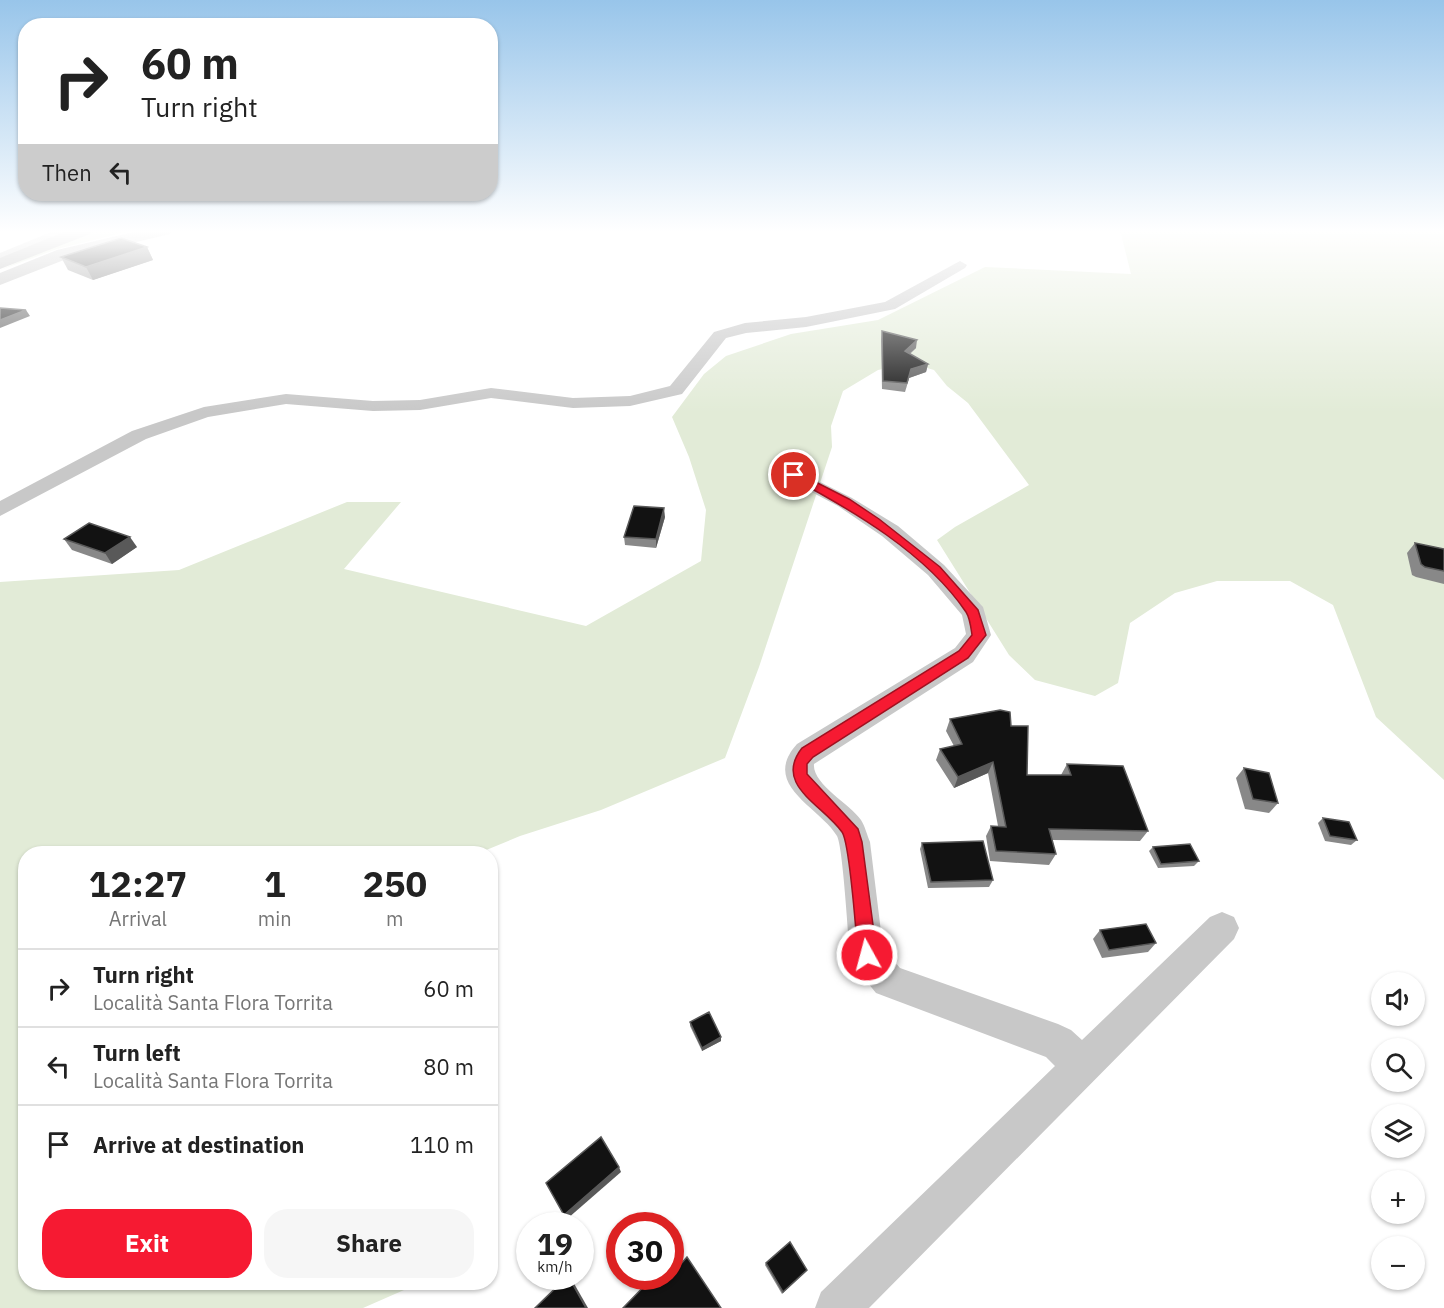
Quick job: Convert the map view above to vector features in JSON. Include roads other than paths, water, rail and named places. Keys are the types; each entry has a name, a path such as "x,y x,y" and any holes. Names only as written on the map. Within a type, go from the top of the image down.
{"street":[{"path":"0,510 139,435 204,412 286,399 373,406 420,405 491,393 573,403 630,401 676,390 720,335 745,328 806,322 890,306 916,291"},
{"path":"794,475 845,502 881,525 936,570 974,613 979,635 964,655 807,752 800,762 799,775 805,784 850,829 854,842 867,955 888,981 1058,1043 1082,1067"},
{"path":"837,1308 1222,928"}]}
